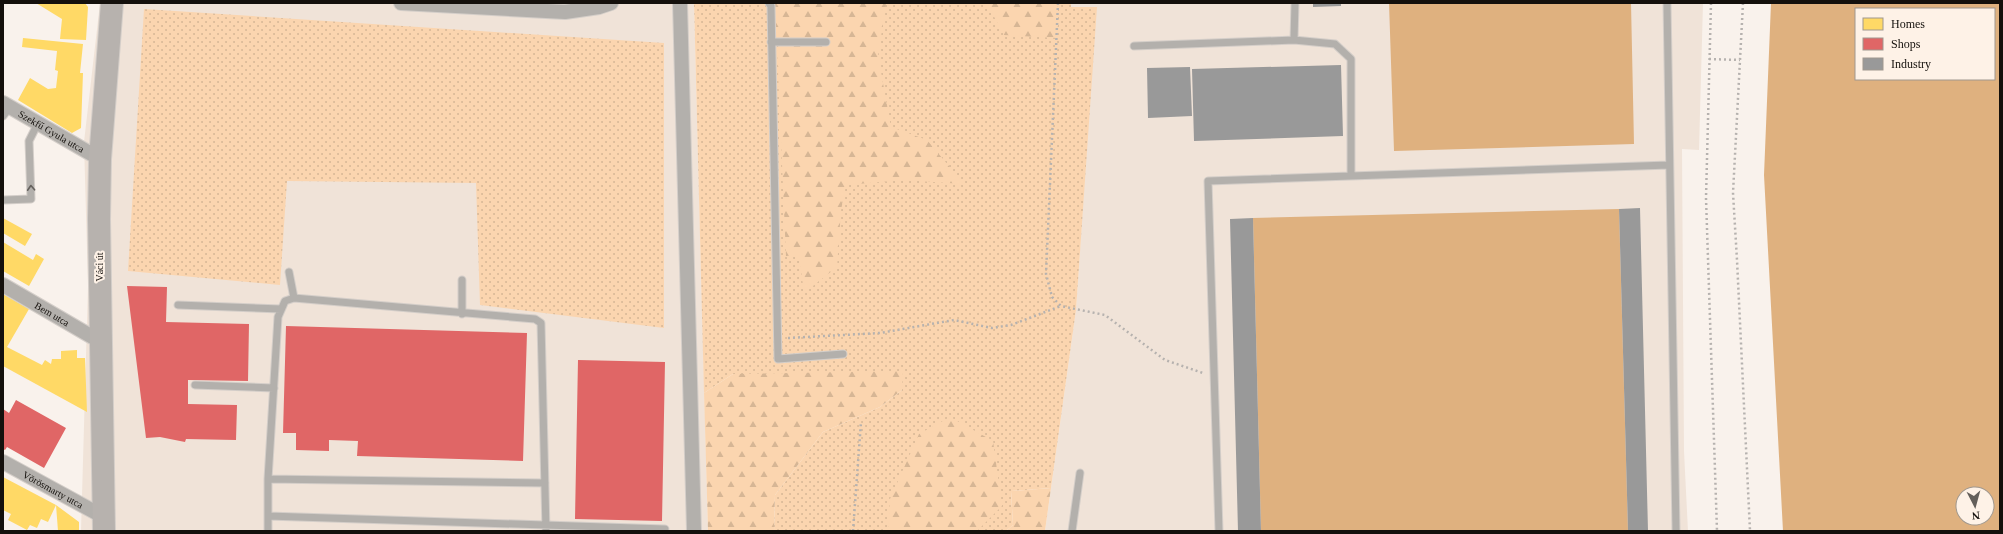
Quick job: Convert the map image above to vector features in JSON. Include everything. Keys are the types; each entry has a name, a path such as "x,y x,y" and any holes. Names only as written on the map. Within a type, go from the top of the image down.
{"main road":[{"name":"Váci út","path":"104,524 99,234 100,159 112,3"}],"street":[{"path":"401,3 565,12 599,7 611,3"},
{"path":"680,3 694,531"},
{"name":"Szekfű Gyula utca","path":"5,108 38,123 100,159"},
{"name":"Bem utca","path":"3,285 101,342"},
{"name":"Vörösmarty utca","path":"3,462 104,524"}],"lane":[{"path":"769,3 771,6 778,359 843,354"},
{"path":"1294,40 1295,3"},
{"path":"1667,3 1676,531"},
{"path":"1134,46 1294,40 1335,44 1351,59 1351,176"},
{"path":"771,42 826,42"},
{"path":"3,200 31,199 29,141 38,123"},
{"path":"1219,531 1208,180 1669,165"},
{"path":"289,272 294,298"},
{"path":"462,280 462,314"},
{"path":"268,531 268,479 278,317 285,301 294,298 462,314 535,319 541,323 546,528"},
{"path":"178,305 281,309"},
{"path":"195,385 274,388"},
{"path":"1072,531 1080,473"},
{"path":"268,479 545,482"},
{"path":"268,516 546,528 665,529"}],"path":[{"path":"1058,3 1046,274 1052,297 1062,306 1105,315 1166,360 1214,377"},
{"path":"1710,3 1706,198 1717,531"},
{"path":"1743,3 1733,193 1738,260 1750,531"},
{"path":"1709,59 1740,60"},
{"path":"777,339 880,333 954,320 992,328 1011,325 1062,306"},
{"path":"853,531 861,422"}],"shaded area":[{"path":"100,3 694,3 708,531 81,531 88,286 84,142"},
{"path":"1071,3 1703,3 1699,150 1682,149 1684,451 1688,531 1045,531 1076,310 1096,7 1071,7"},
{"path":"1389,3 1631,3 1634,144 1394,151"},
{"path":"1771,3 2000,3 2000,531 1783,531 1764,175"},
{"path":"1619,209 1628,531 1261,531 1253,218"}],"green space":[{"path":"694,3 1071,3 1071,7 1097,7 1076,310 1051,488 1011,491 1013,525 1006,531 774,531 775,495 823,432 880,407 902,390 733,374 704,393"},
{"path":"775,3 886,3 878,56 891,127 927,140 964,184 903,180 846,185 841,210 837,267 804,293 799,255 786,256"},
{"path":"980,3 1058,3 1058,38 1004,35 991,11"},
{"path":"144,9 664,43 664,328 480,305 476,183 287,181 280,285 128,271"},
{"path":"903,371 902,390 880,407 823,432 775,495 774,531 708,531 704,393 733,374"},
{"path":"950,417 993,441 1002,506 977,531 888,531 890,499 919,434"},
{"path":"1051,488 1045,531 1006,531 1013,525 1011,491"}],"building: Homes":[{"path":"36,3 85,3 88,7 86,40 60,39 62,19"},
{"path":"23,38 83,44 80,73 83,73 81,128 72,133 18,100 30,78 48,89 56,88 58,71 55,70 57,51 22,47"},
{"path":"3,218 32,234 25,246 3,233"},
{"path":"3,242 33,260 36,254 44,259 29,286 3,271"},
{"path":"3,294 29,309 7,347 42,365 45,360 51,364 52,359 61,359 61,351 77,350 77,358 85,358 87,412 3,366"},
{"path":"3,477 56,505 48,522 41,519 37,528 30,525 27,530 8,520 11,514 3,510"},
{"path":"56,505 79,522 79,531 58,531"}],"building: Shops":[{"path":"127,286 167,287 166,322 249,324 248,381 188,380 188,404 237,405 236,440 186,439 185,442 160,437 146,438"},
{"path":"286,326 527,333 523,461 357,456 358,441 329,440 329,451 296,450 296,433 283,433"},
{"path":"578,360 665,362 662,521 575,519"},
{"path":"16,400 66,428 44,468 7,447 5,450 3,449 3,409 9,413"}],"building: Industry":[{"path":"1313,3 1341,3 1341,6 1313,7"},
{"path":"1341,65 1343,136 1194,141 1192,69"},
{"path":"1190,67 1192,116 1148,118 1147,68"},
{"path":"1640,208 1648,531 1628,531 1619,209"},
{"path":"1253,218 1261,531 1238,531 1230,219"}]}
